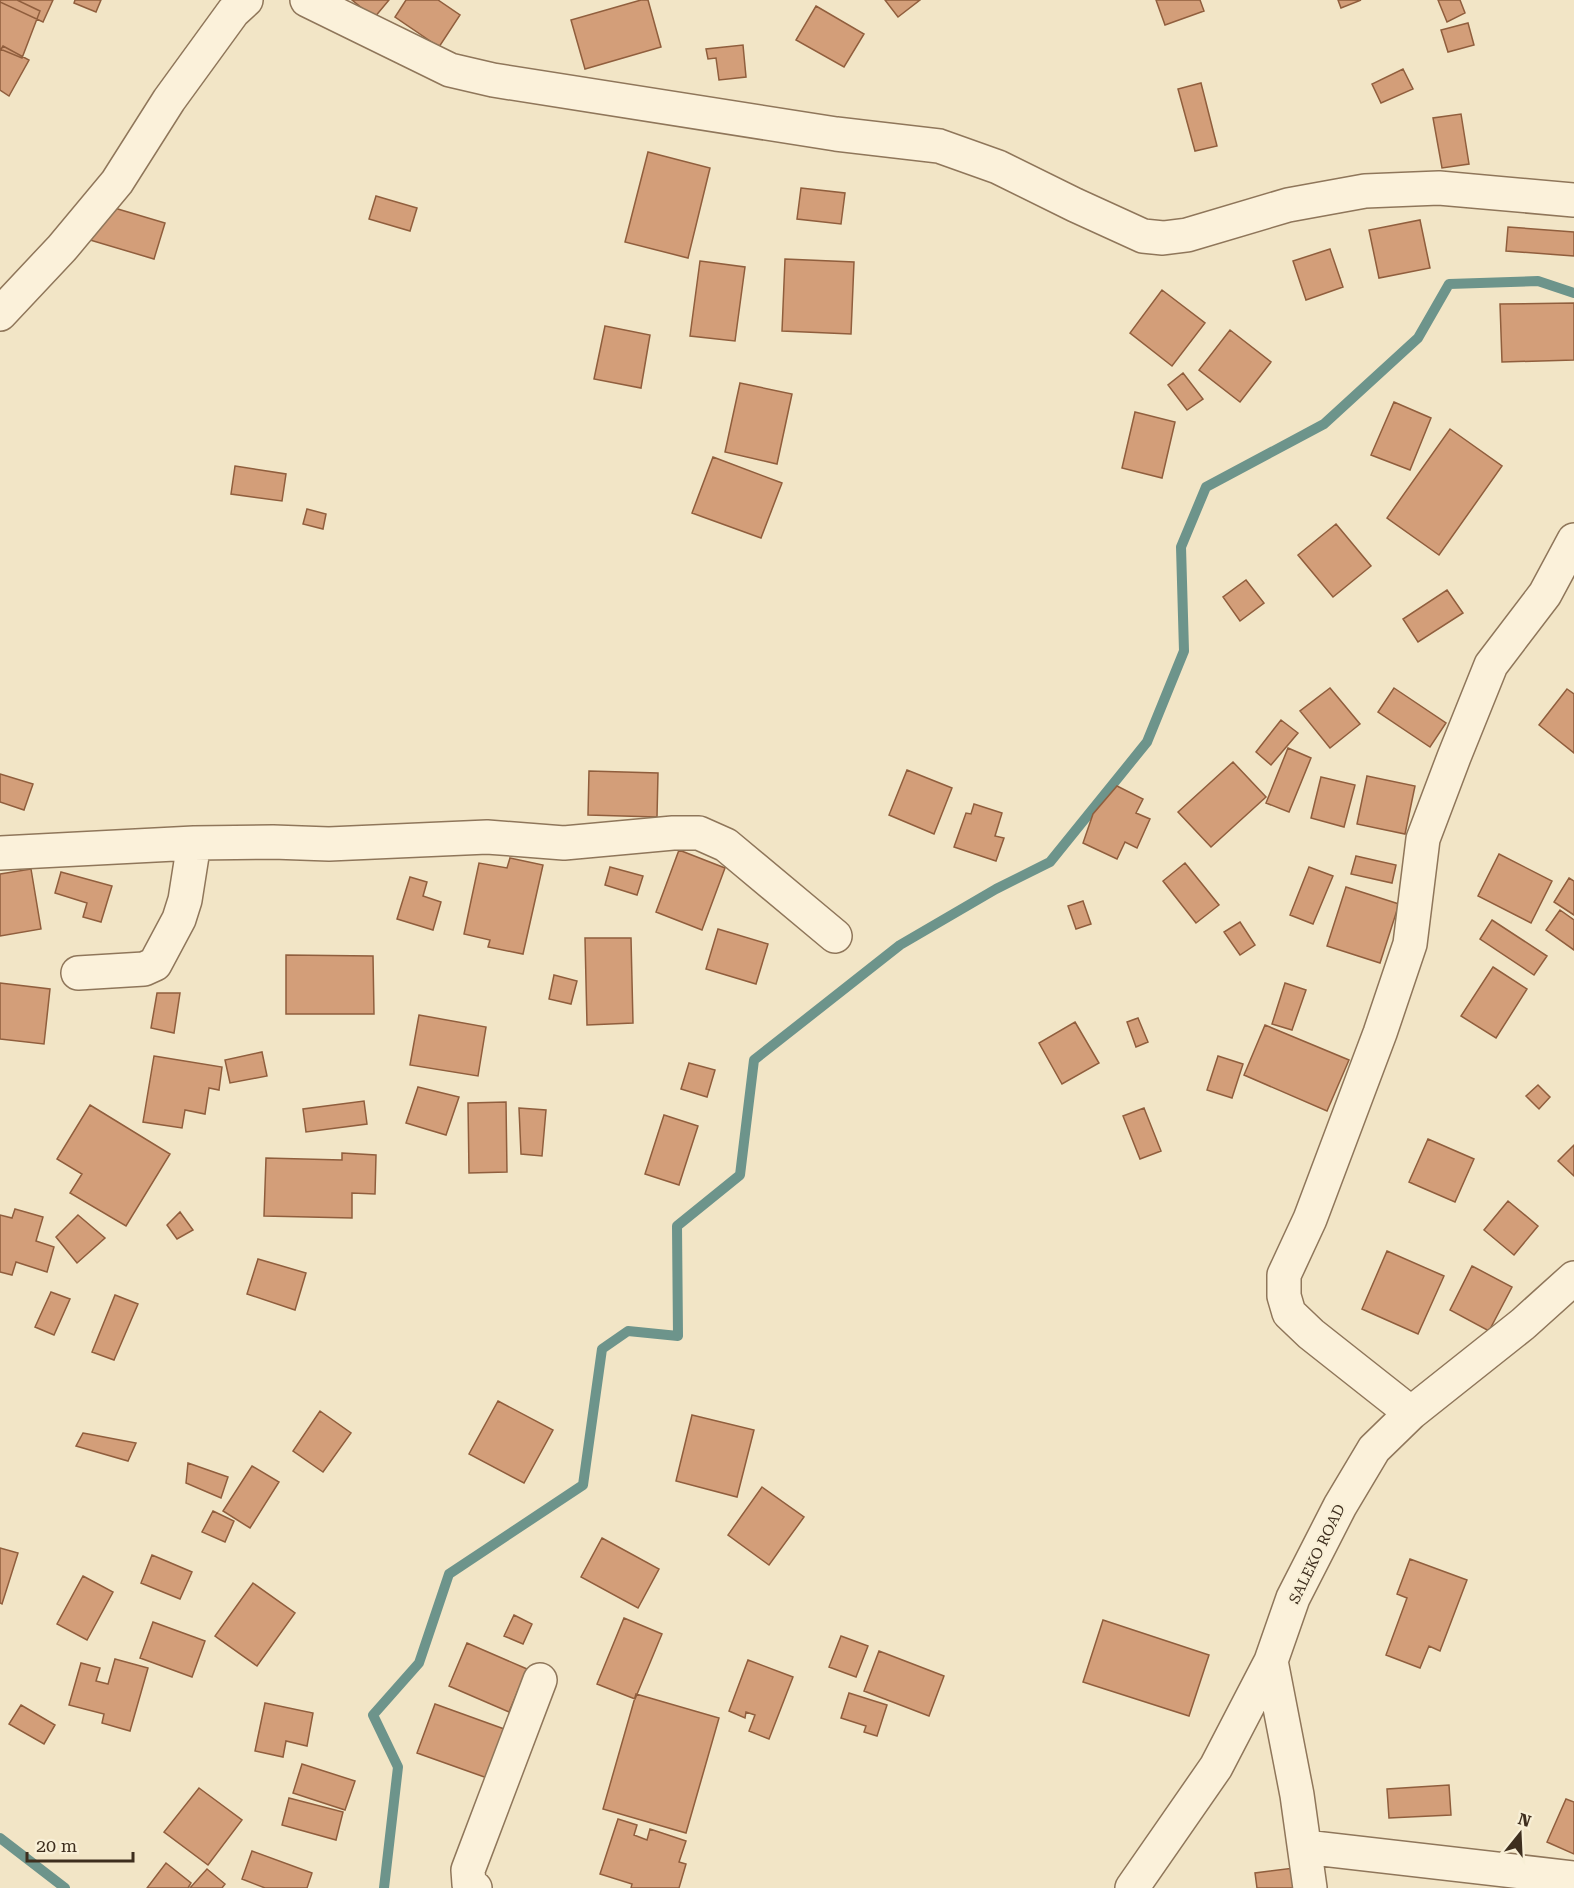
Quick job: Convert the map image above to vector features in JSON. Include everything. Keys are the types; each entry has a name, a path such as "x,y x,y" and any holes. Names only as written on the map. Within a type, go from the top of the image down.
{"street":[{"path":"0,314 62,248 117,182 169,100 234,12 246,0"},
{"path":"307,0 450,70 493,80 836,134 939,146 998,167 1143,236 1162,238 1187,235 1288,205 1365,191 1439,188 1574,200"},
{"path":"1411,1413 1311,1334 1289,1313 1284,1296 1284,1275 1310,1218 1380,1033 1410,944 1423,839 1454,757 1491,665 1545,594 1574,540"},
{"path":"0,853 194,843 329,844 487,837 564,843 673,833 699,833 726,845 835,936"},
{"path":"78,973 144,969 155,964 179,919 186,900 194,843"},
{"name":"SALEKO ROAD","path":"1131,1888 1216,1767 1271,1661 1293,1598 1340,1506 1374,1449 1411,1413 1523,1324 1574,1278"},
{"path":"1271,1661 1297,1795 1310,1888"},
{"path":"475,1888 469,1884 468,1870 540,1680"},
{"path":"1305,1847 1574,1878"}],"building":[{"path":"0,0 17,0 40,11 22,58 0,49"},
{"path":"1,0 53,0 43,22 0,2"},
{"path":"75,0 101,0 96,12 74,3"},
{"path":"352,0 389,0 374,18"},
{"path":"406,0 438,0 460,15 439,47 395,17"},
{"path":"648,0 661,47 585,69 571,20"},
{"path":"885,0 920,0 898,17"},
{"path":"1156,0 1200,0 1204,11 1165,25"},
{"path":"1338,0 1361,0 1341,8"},
{"path":"1438,0 1460,0 1465,13 1447,22"},
{"path":"816,6 864,34 844,67 796,40"},
{"path":"1468,23 1474,45 1448,52 1441,30"},
{"path":"743,45 746,77 719,80 716,58 708,59 706,49"},
{"path":"3,46 29,60 9,96 0,90 0,51"},
{"path":"1403,69 1413,89 1381,103 1372,84"},
{"path":"1201,83 1217,146 1195,151 1178,89"},
{"path":"1461,114 1469,164 1442,168 1433,118"},
{"path":"648,152 710,168 688,258 625,242"},
{"path":"801,188 845,193 841,224 797,219"},
{"path":"376,196 417,208 410,231 369,219"},
{"path":"101,204 165,223 154,259 90,240"},
{"path":"1420,220 1430,268 1379,278 1369,230"},
{"path":"1508,227 1574,232 1574,256 1506,251"},
{"path":"1330,249 1343,287 1306,300 1293,261"},
{"path":"785,259 854,262 851,334 782,331"},
{"path":"700,261 745,267 735,341 690,336"},
{"path":"1162,290 1205,323 1172,366 1130,333"},
{"path":"1574,303 1574,360 1502,362 1500,304"},
{"path":"605,326 650,335 641,388 594,379"},
{"path":"1230,330 1271,362 1240,402 1199,370"},
{"path":"1183,373 1203,399 1187,410 1168,385"},
{"path":"740,383 792,394 777,464 725,452"},
{"path":"1394,402 1431,418 1410,470 1371,455"},
{"path":"1135,412 1175,422 1162,478 1122,468"},
{"path":"1450,429 1502,466 1439,555 1387,518"},
{"path":"713,457 782,483 761,538 692,513"},
{"path":"235,466 286,474 282,501 231,494"},
{"path":"307,509 326,514 323,529 303,524"},
{"path":"1336,524 1371,566 1333,597 1298,555"},
{"path":"1246,580 1264,603 1240,621 1223,597"},
{"path":"1447,590 1463,613 1418,642 1403,619"},
{"path":"1330,688 1360,724 1330,748 1300,711"},
{"path":"1394,688 1446,723 1430,747 1378,712"},
{"path":"1567,689 1574,694 1574,753 1539,725"},
{"path":"1281,720 1298,733 1271,765 1256,752"},
{"path":"1288,748 1311,758 1289,812 1266,803"},
{"path":"1233,762 1266,797 1211,847 1178,812"},
{"path":"907,770 952,788 934,834 889,815"},
{"path":"589,771 658,773 657,817 588,815"},
{"path":"0,774 33,784 24,810 0,802"},
{"path":"1367,776 1415,786 1405,834 1357,824"},
{"path":"1321,777 1355,785 1344,827 1311,818"},
{"path":"1117,786 1143,799 1136,813 1150,819 1137,848 1125,842 1117,859 1083,843 1093,814"},
{"path":"974,804 1002,813 995,836 1004,838 996,861 954,847 966,813 971,814"},
{"path":"679,850 725,868 702,930 656,912"},
{"path":"1499,854 1552,881 1531,923 1478,896"},
{"path":"1356,856 1396,865 1392,883 1351,874"},
{"path":"510,858 543,865 523,954 488,947 490,940 464,934 479,863 507,868"},
{"path":"1185,863 1219,905 1196,923 1163,881"},
{"path":"610,867 643,876 637,895 605,885"},
{"path":"1309,867 1333,876 1313,924 1290,915"},
{"path":"31,869 41,929 0,936 0,874"},
{"path":"61,872 112,886 101,922 83,917 87,903 55,893"},
{"path":"410,877 427,882 423,896 441,902 433,930 397,919"},
{"path":"1569,878 1574,881 1574,915 1554,902"},
{"path":"1346,887 1399,904 1380,963 1327,946"},
{"path":"1083,901 1091,924 1076,929 1068,906"},
{"path":"1560,910 1574,920 1574,950 1546,930"},
{"path":"1492,920 1547,956 1534,975 1480,939"},
{"path":"1240,922 1255,945 1240,955 1224,932"},
{"path":"718,929 768,944 756,984 706,969"},
{"path":"585,938 631,938 633,1023 587,1025"},
{"path":"286,955 373,956 374,1014 286,1014"},
{"path":"1493,967 1527,989 1496,1038 1461,1016"},
{"path":"554,975 577,981 571,1004 549,999"},
{"path":"0,983 50,989 44,1044 0,1039"},
{"path":"1285,983 1306,990 1292,1030 1272,1024"},
{"path":"157,993 180,993 174,1033 151,1028"},
{"path":"419,1015 486,1027 478,1076 410,1065"},
{"path":"1138,1018 1148,1042 1136,1047 1127,1022"},
{"path":"1075,1022 1099,1063 1062,1084 1039,1043"},
{"path":"1265,1025 1349,1060 1327,1111 1244,1075"},
{"path":"262,1052 267,1076 230,1083 225,1060"},
{"path":"154,1056 222,1067 219,1090 209,1088 205,1114 185,1110 182,1128 143,1122"},
{"path":"1218,1056 1243,1064 1232,1098 1207,1090"},
{"path":"689,1063 715,1070 707,1097 681,1089"},
{"path":"1538,1085 1550,1097 1539,1109 1526,1096"},
{"path":"418,1087 459,1097 446,1135 406,1123"},
{"path":"364,1101 367,1124 306,1132 303,1109"},
{"path":"506,1102 507,1172 469,1173 468,1103"},
{"path":"90,1105 170,1154 126,1226 70,1193 82,1174 57,1159"},
{"path":"519,1108 546,1110 542,1156 521,1154"},
{"path":"1144,1108 1161,1151 1140,1159 1123,1116"},
{"path":"664,1115 698,1126 679,1185 645,1174"},
{"path":"1428,1139 1474,1159 1455,1202 1409,1182"},
{"path":"1574,1145 1574,1176 1558,1161"},
{"path":"342,1153 376,1155 375,1194 352,1193 352,1218 264,1216 266,1158 342,1160"},
{"path":"1508,1201 1538,1226 1514,1255 1484,1230"},
{"path":"15,1209 43,1217 36,1241 54,1247 47,1272 16,1262 12,1275 0,1272 0,1215 12,1218"},
{"path":"180,1212 193,1230 177,1239 167,1225"},
{"path":"78,1215 105,1238 77,1263 56,1237"},
{"path":"1387,1251 1444,1276 1418,1334 1362,1309"},
{"path":"258,1259 306,1273 295,1310 247,1294"},
{"path":"1472,1266 1512,1287 1489,1331 1450,1310"},
{"path":"51,1292 70,1299 54,1335 35,1327"},
{"path":"115,1295 138,1304 114,1360 92,1352"},
{"path":"498,1401 553,1430 524,1483 469,1454"},
{"path":"320,1411 351,1433 323,1472 293,1451"},
{"path":"692,1415 754,1430 737,1497 676,1481"},
{"path":"83,1433 136,1443 128,1461 76,1446"},
{"path":"188,1463 228,1477 221,1498 186,1483"},
{"path":"252,1466 279,1482 250,1528 223,1511"},
{"path":"762,1487 804,1517 769,1565 728,1535"},
{"path":"213,1511 234,1521 225,1542 202,1532"},
{"path":"602,1538 659,1569 638,1608 581,1577"},
{"path":"0,1548 18,1553 2,1604 0,1603"},
{"path":"152,1555 192,1572 180,1599 141,1583"},
{"path":"1410,1559 1467,1580 1440,1651 1429,1646 1420,1668 1386,1655 1407,1598 1397,1594"},
{"path":"83,1576 113,1592 87,1640 57,1624"},
{"path":"253,1583 295,1613 257,1666 215,1636"},
{"path":"514,1615 532,1624 523,1644 504,1636"},
{"path":"624,1618 662,1634 635,1699 597,1684"},
{"path":"1103,1620 1209,1655 1189,1716 1083,1682"},
{"path":"153,1622 205,1641 192,1677 140,1658"},
{"path":"841,1636 868,1646 856,1677 829,1667"},
{"path":"467,1643 527,1669 509,1712 449,1686"},
{"path":"879,1651 944,1676 929,1716 864,1691"},
{"path":"115,1659 148,1668 130,1731 102,1723 104,1714 69,1705 81,1663 100,1668 96,1681 108,1684"},
{"path":"748,1660 793,1677 769,1739 749,1731 755,1715 746,1712 745,1718 729,1711"},
{"path":"849,1693 887,1705 877,1736 864,1732 866,1726 841,1718"},
{"path":"636,1694 719,1718 686,1833 603,1809"},
{"path":"265,1703 313,1713 307,1746 286,1741 283,1757 255,1751"},
{"path":"435,1704 507,1730 490,1779 417,1753"},
{"path":"21,1705 55,1725 44,1744 9,1724"},
{"path":"302,1764 355,1781 345,1810 293,1793"},
{"path":"1449,1785 1451,1815 1389,1818 1387,1789"},
{"path":"199,1788 242,1820 208,1865 164,1832"},
{"path":"289,1798 343,1812 336,1840 282,1825"},
{"path":"1566,1799 1574,1802 1574,1854 1547,1842"},
{"path":"618,1819 637,1825 634,1835 647,1840 650,1829 686,1841 679,1862 686,1864 679,1888 631,1888 632,1884 600,1874"},
{"path":"252,1851 312,1873 307,1888 265,1888 242,1879"},
{"path":"166,1863 191,1883 188,1888 147,1888"},
{"path":"1294,1868 1297,1888 1257,1888 1255,1873"},
{"path":"207,1869 225,1884 222,1888 190,1888"}],"waterway":[{"path":"384,1888 398,1767 373,1715 419,1663 449,1574 583,1485 602,1349 628,1331 678,1336 677,1226 740,1175 754,1060 900,945 996,889 1050,862 1147,742 1184,651 1181,547 1206,487 1324,424 1418,338 1449,284 1538,281 1574,293"},
{"path":"0,1838 65,1888"}]}
